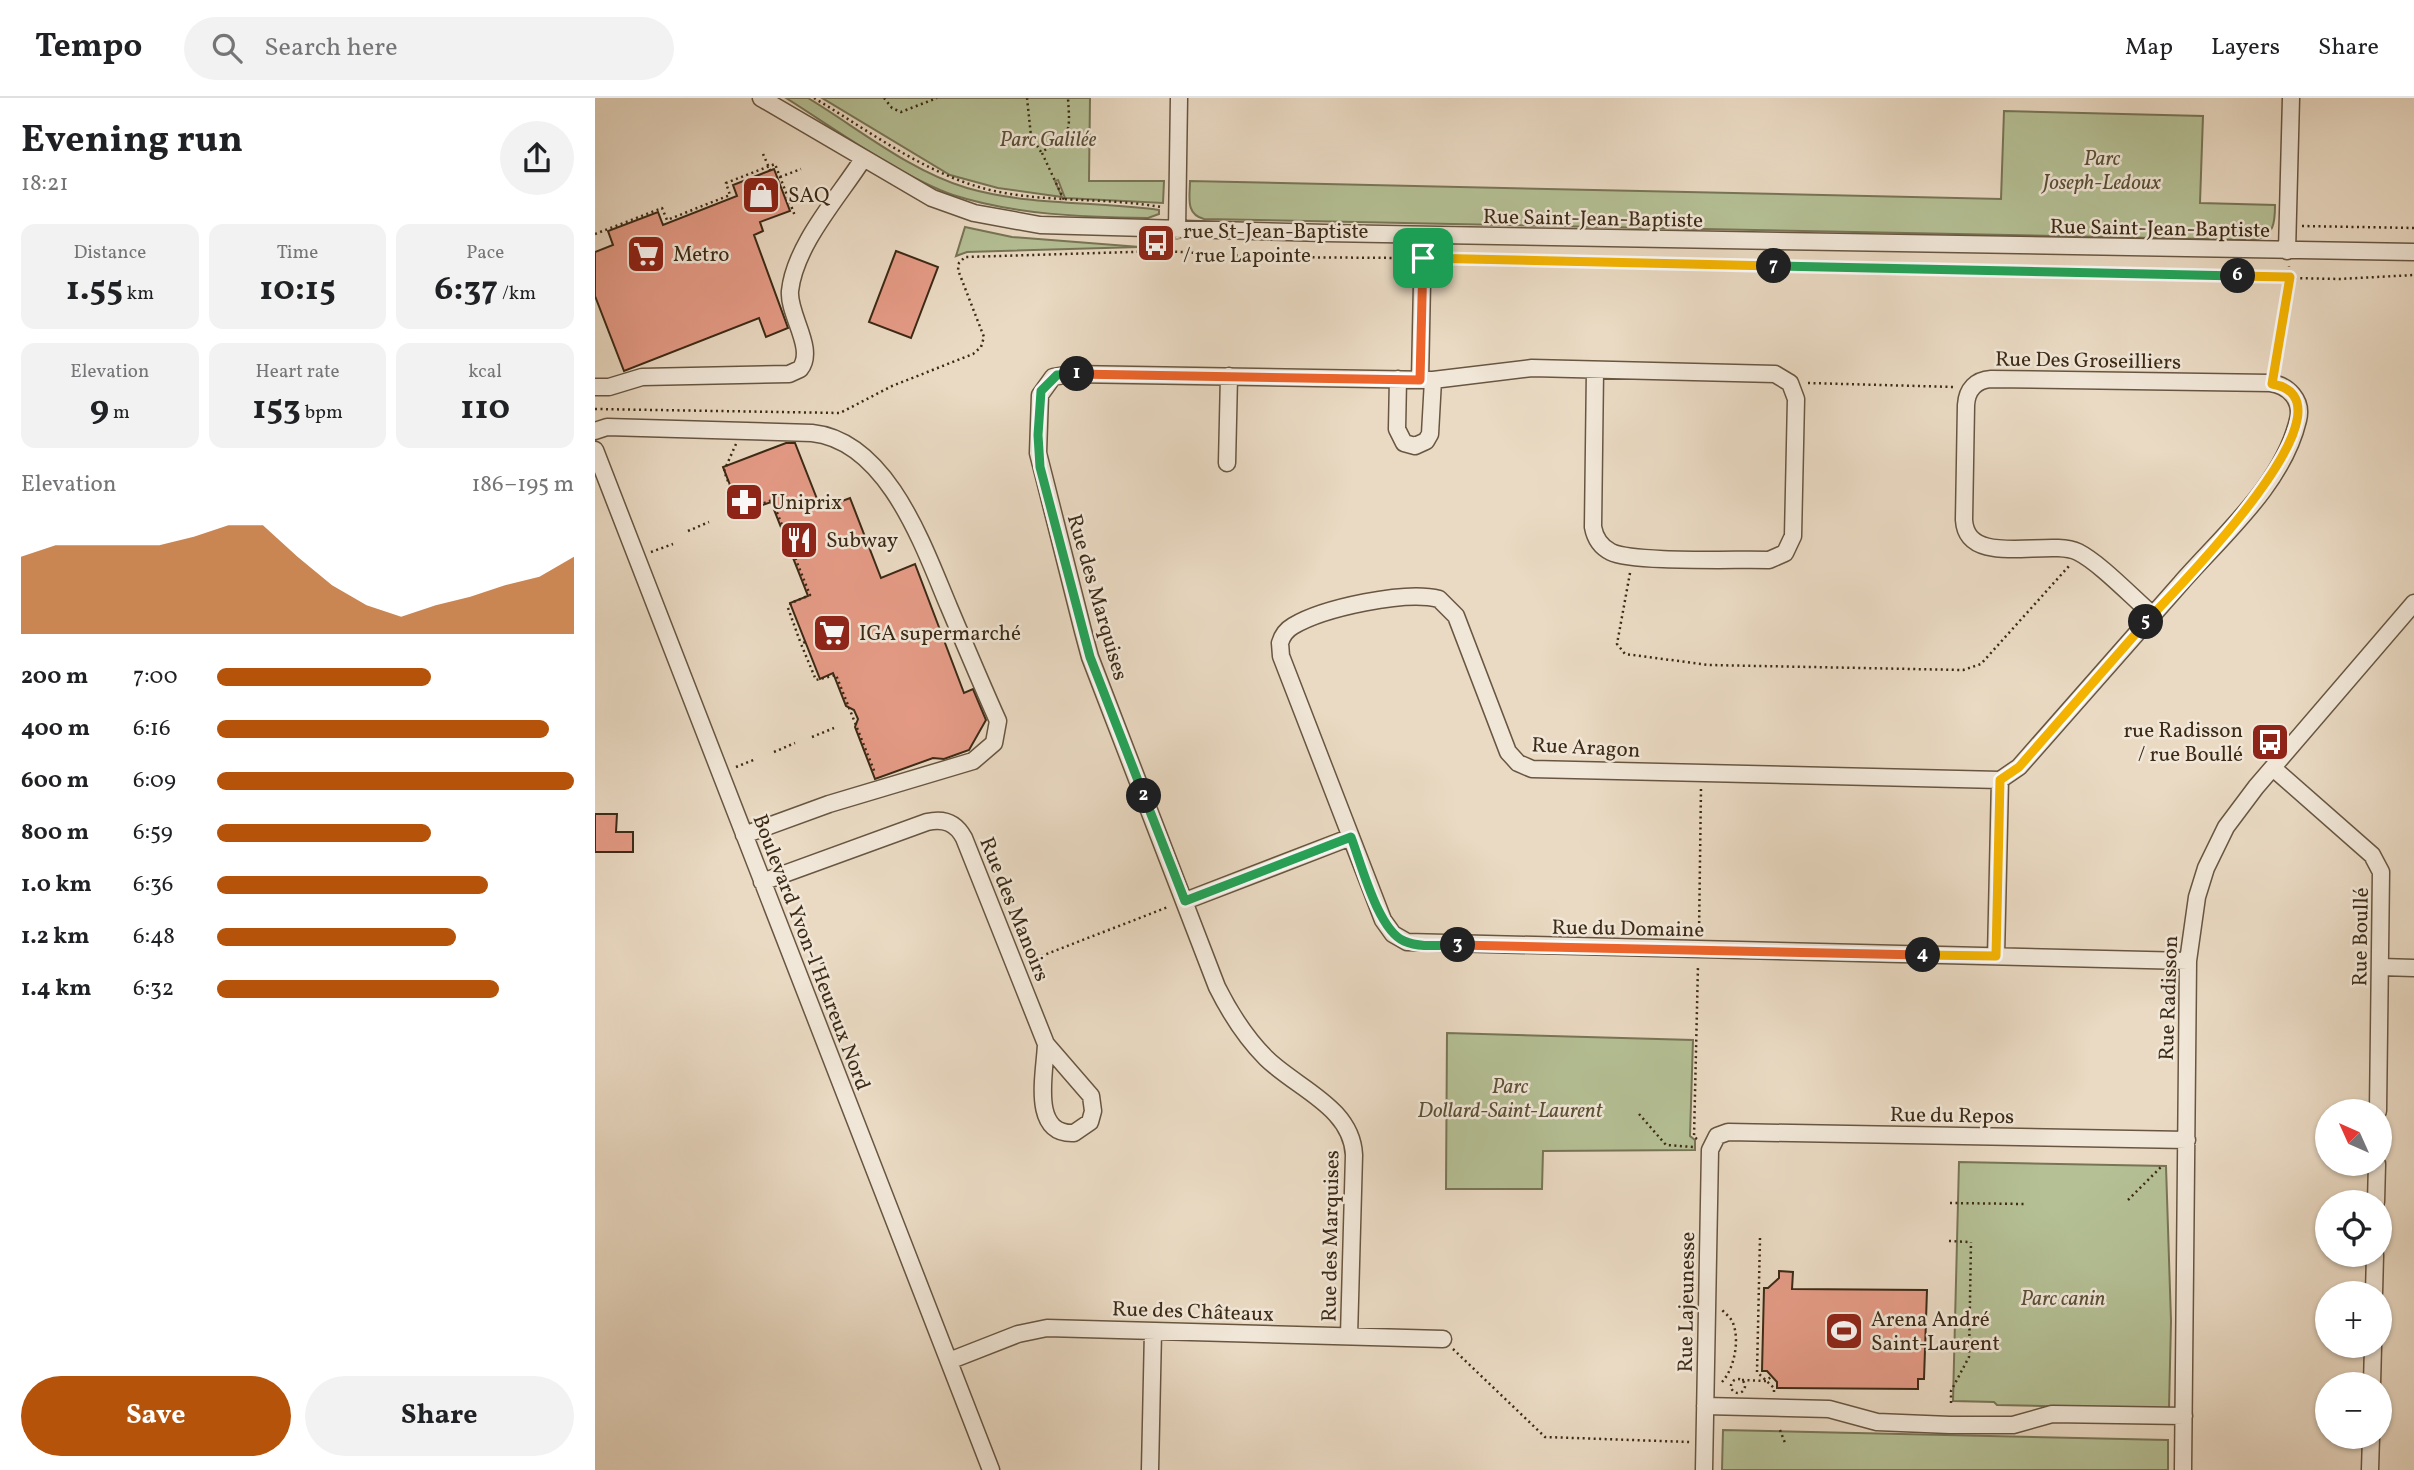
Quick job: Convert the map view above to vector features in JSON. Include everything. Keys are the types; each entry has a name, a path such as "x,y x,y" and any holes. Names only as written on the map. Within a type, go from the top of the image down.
{"street":[{"name":"Rue Saint-Jean-Baptiste","path":"761,98 932,198 995,218 1061,227 2414,252"},
{"path":"1177,230 1179,98"},
{"path":"2287,251 2291,98"},
{"path":"595,387 609,387 642,377 789,374 800,369 805,356 790,299 795,262 863,159"},
{"path":"1398,379 1398,433 1404,443 1415,446 1426,441 1430,434 1423,235"},
{"name":"Rue des Marquises","path":"1349,1336 1354,1154 1351,1135 1337,1114 1281,1073 1241,1030 1217,987 1178,903 1090,657 1040,467 1039,400 1046,383 1062,374 1427,380 1527,368 1771,374 1790,383"},
{"path":"1595,370 1593,527 1606,549 1633,556 1769,560 1785,553 1793,536 1796,399 1790,383"},
{"path":"1227,463 1229,376"},
{"name":"Rue Des Groseilliers","path":"2080,553 2068,550 1985,547 1967,534 1964,520 1966,405 1972,387 1991,379 2272,384"},
{"path":"1996,956 2000,780 2019,767 2153,615 2258,494 2284,457 2299,418 2299,408 2289,391 2272,384"},
{"path":"595,431 607,427 812,433 829,436 848,446 870,465 910,515 998,721 994,743 973,761 829,804 744,835"},
{"name":"Boulevard Yvon-l'Heureux Nord","path":"595,450 991,1470"},
{"path":"2080,553 2153,615"},
{"name":"Rue Aragon","path":"1283,635 1293,625 1356,605 1395,599 1439,599 1454,612 1506,747 1518,763 1538,770 2000,780"},
{"name":"Rue Radisson","path":"2183,1470 2188,961 2197,897 2212,854 2235,814 2414,603"},
{"name":"Rue du Domaine","path":"1283,635 1281,656 1386,925 1397,938 1412,944 2188,961"},
{"name":"Rue Boullé","path":"2273,768 2375,860 2382,884 2378,1099"},
{"name":"Rue des Manoirs","path":"762,882 927,822 941,820 951,824 964,838 1046,1044 1083,1084 1093,1100 1090,1122 1074,1133 1054,1128 1045,1117 1046,1044"},
{"path":"1178,903 1351,837"},
{"path":"2381,968 2414,968"},
{"name":"Rue du Repos","path":"1717,1136 1728,1132 2187,1140"},
{"name":"Rue Lajeunesse","path":"1704,1470 1710,1150 1717,1136"},
{"name":"Rue des Châteaux","path":"949,1361 1037,1329 1443,1339"},
{"path":"1150,1470 1153,1331"},
{"path":"1705,1406 1829,1409 1877,1422 1950,1425 2013,1426 2052,1414 2184,1416"},
{"path":"2371,1449 2371,1470"}],"path":[{"path":"814,98 944,175 992,190 1064,200 1121,202 1177,209"},
{"path":"884,98 892,108 901,112 937,98"},
{"path":"1027,98 1031,136 1064,200"},
{"path":"1041,152 1066,136 1069,127 1068,98"},
{"path":"763,154 769,168"},
{"path":"595,234 662,208 667,220 730,195 726,183 775,164 795,216"},
{"path":"780,177 801,169"},
{"path":"2288,227 2414,228"},
{"path":"595,409 840,413 853,409 892,386 979,350 983,337 958,268 965,257 1164,251 1264,257 2290,277 2414,275"},
{"path":"2272,384 2290,277"},
{"path":"1790,383 1972,387"},
{"path":"735,451 724,471 740,510"},
{"path":"727,515 772,500 810,595 791,603 788,608 816,680 836,675 878,782"},
{"path":"688,531 709,522"},
{"path":"651,552 674,544"},
{"path":"1633,556 1618,637 1618,649 1625,654 1709,665 1963,670 1981,664 2080,553"},
{"path":"812,737 834,728"},
{"path":"774,751 796,743"},
{"path":"735,767 756,759"},
{"path":"1699,937 1702,773"},
{"path":"1027,961 1178,903"},
{"path":"1697,1139 1694,1137 1698,964"},
{"path":"1639,1114 1666,1145 1697,1147"},
{"path":"2128,1200 2163,1165"},
{"path":"1950,1203 2025,1204"},
{"path":"1756,1380 1760,1238"},
{"path":"1949,1241 1972,1242 1969,1357 1951,1391 1951,1403"},
{"name":"Rue Lajeunesse","path":"1718,1389 1733,1370 1734,1330 1720,1303"},
{"path":"1443,1339 1545,1437 1690,1442"},
{"path":"1757,1372 1774,1388 1774,1399"},
{"path":"1741,1380 1744,1390 1734,1392 1732,1381 1741,1380 1766,1381 1772,1376"},
{"path":"1780,1430 1785,1443"}],"green space":[{"path":"786,98 808,98 905,160 946,181 967,188 1015,198 1159,210 1159,214 1148,218 1049,214 1001,207 953,195 912,177"},
{"name":"Parc Galilée","path":"822,98 1090,98 1089,181 1164,181 1163,203 1065,198 1058,180 1055,181 1062,197 998,188 950,175"},
{"name":"Parc Joseph-Ledoux","path":"2004,111 2203,116 2200,203 2275,205 2272,228 2266,235 2254,240 1204,219 1194,213 1190,204 1190,181 2001,199"},
{"path":"965,227 1012,237 1140,247 967,252 956,256"},
{"name":"Parc Dollard-Saint-Laurent","path":"1447,1033 1693,1040 1690,1136 1695,1140 1695,1150 1543,1151 1542,1189 1446,1189"},
{"name":"Parc canin","path":"1959,1162 2166,1166 2171,1321 2169,1409 1997,1405 1994,1402 1953,1401"},
{"path":"1723,1430 2168,1440 2168,1470 1722,1470"}],"building":[{"path":"774,169 790,211 760,222 763,231 754,235 788,328 766,337 759,318 624,371 595,296 595,252 613,245 608,231 658,212 663,225 737,196 733,185"},
{"path":"896,251 938,267 911,338 869,322"},
{"path":"786,443 795,443 821,509 850,498 881,578 915,564 964,693 973,689 986,720 969,750 944,759 933,758 875,779 855,727 858,719 854,710 846,706 833,673 820,679 790,603 808,596 771,502 741,513 723,467"},
{"path":"595,814 617,814 616,832 633,832 633,852 595,852"},
{"name":"Arena André Saint-Laurent","path":"1779,1271 1793,1272 1792,1289 1927,1290 1924,1379 1918,1379 1918,1389 1777,1388 1777,1382 1767,1371 1762,1371 1764,1288 1768,1288 1779,1278"}],"place":[{"name":"SAQ","path":"761,195"},
{"name":"rue St-Jean-Baptiste / rue Lapointe","path":"1156,243"},
{"name":"Metro","path":"646,254"},
{"name":"Uniprix","path":"744,502"},
{"name":"Subway","path":"799,540"},
{"name":"IGA supermarché","path":"832,633"},
{"name":"rue Radisson / rue Boullé","path":"2270,742"},
{"name":"Arena André Saint-Laurent","path":"1844,1331"}],"route":[{"path":"1423,258 2290,277 2272,384 2285,387 2298,403 2299,418 2284,457 2258,494 2206,555 2019,767 2000,780 1996,956 1412,944 1397,938 1386,925 1351,837 1185,901 1090,657 1040,467 1038,435 1041,391 1053,377 1062,374 1096,373 1420,380 1423,258"}]}
